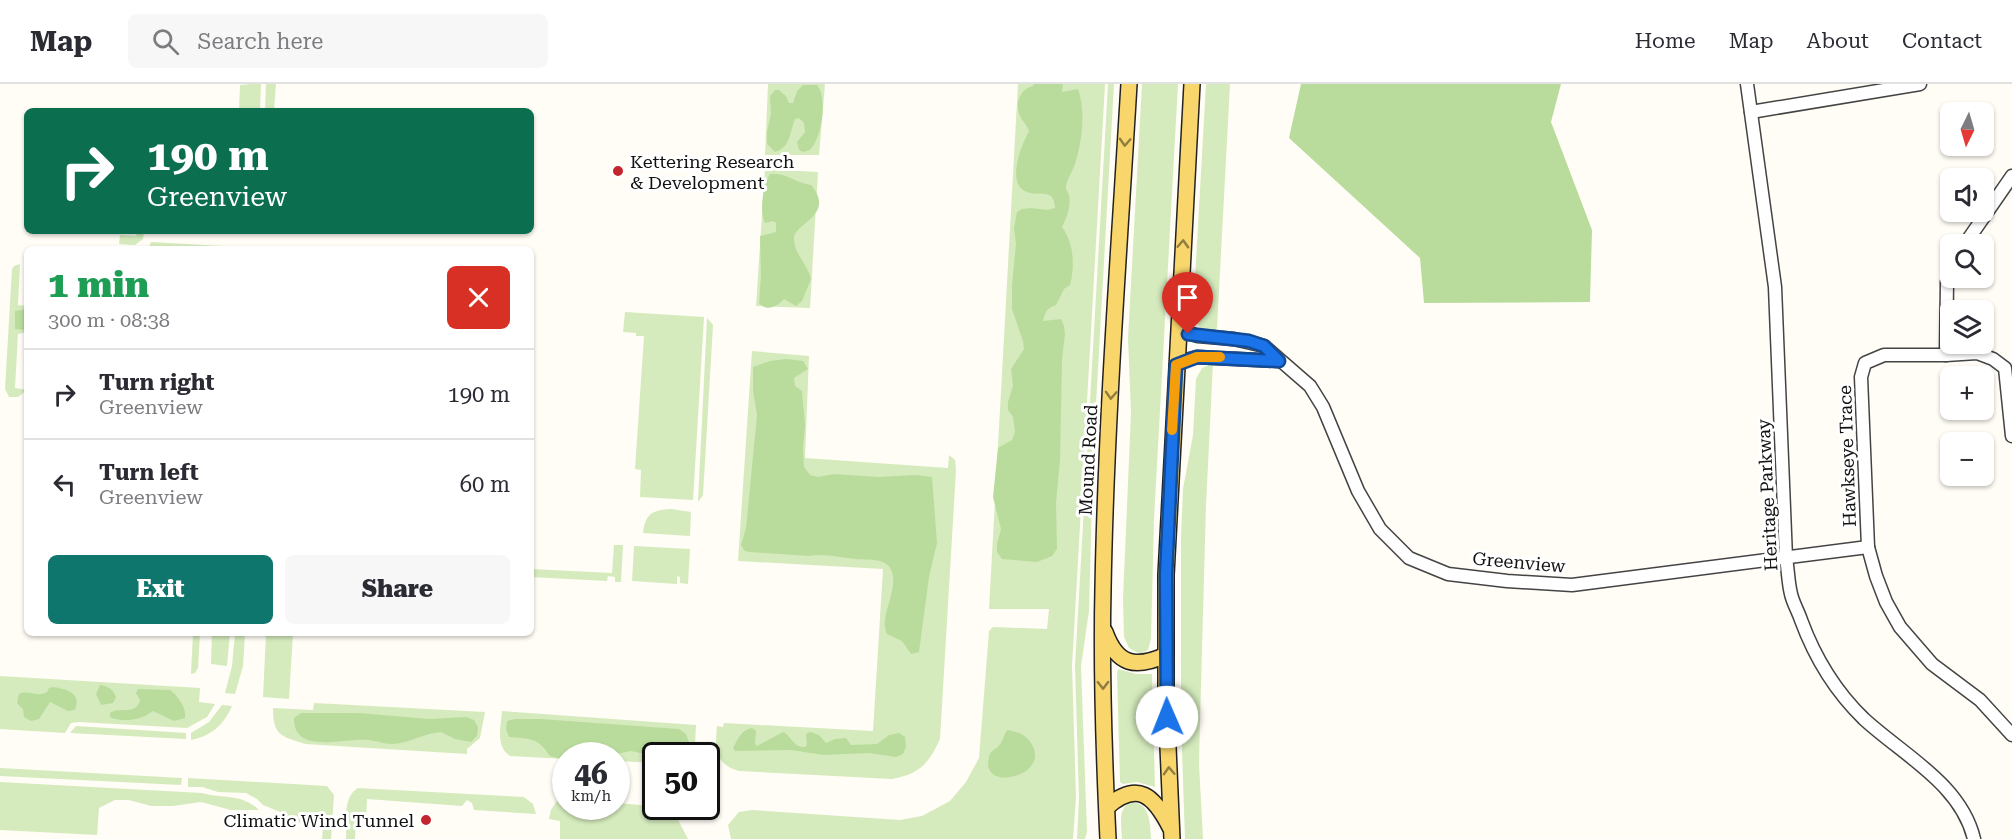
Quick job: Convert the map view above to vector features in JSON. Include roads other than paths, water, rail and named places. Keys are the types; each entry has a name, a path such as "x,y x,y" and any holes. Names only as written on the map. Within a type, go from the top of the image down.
{"main road":[{"name":"Mound Road","path":"1108,839 1102,626 1106,490 1129,84"},
{"path":"1172,834 1166,655 1167,536 1192,84"},
{"path":"1102,626 1114,651 1127,662 1144,664 1166,655"},
{"path":"1107,807 1122,795 1139,793 1154,802 1172,834"}],"street":[{"name":"Heritage Parkway","path":"1747,84 1775,287 1786,558 1791,594 1823,669 1844,698 1945,788 1960,806 1974,839"},
{"path":"1751,112 1920,84"},
{"path":"1972,234 2012,176"},
{"path":"1946,355 1947,288"},
{"name":"Greenview","path":"1178,330 1198,336 1234,339 1264,346 1279,361 1301,377 1316,395 1330,421 1358,491 1380,529 1409,558 1449,574 1507,581 1572,585 1868,547"},
{"name":"Hawkseye Trace","path":"1868,547 1861,377 1865,363 1884,355 1977,353 1993,358 2005,368 2012,436"},
{"path":"1176,365 1197,357 1279,361"},
{"path":"1868,547 1886,602 1915,646 1932,664 1980,700 2012,735"}],"place":[{"name":"Kettering Research & Development","path":"618,171"},
{"name":"Climatic Wind Tunnel","path":"426,820"}]}
